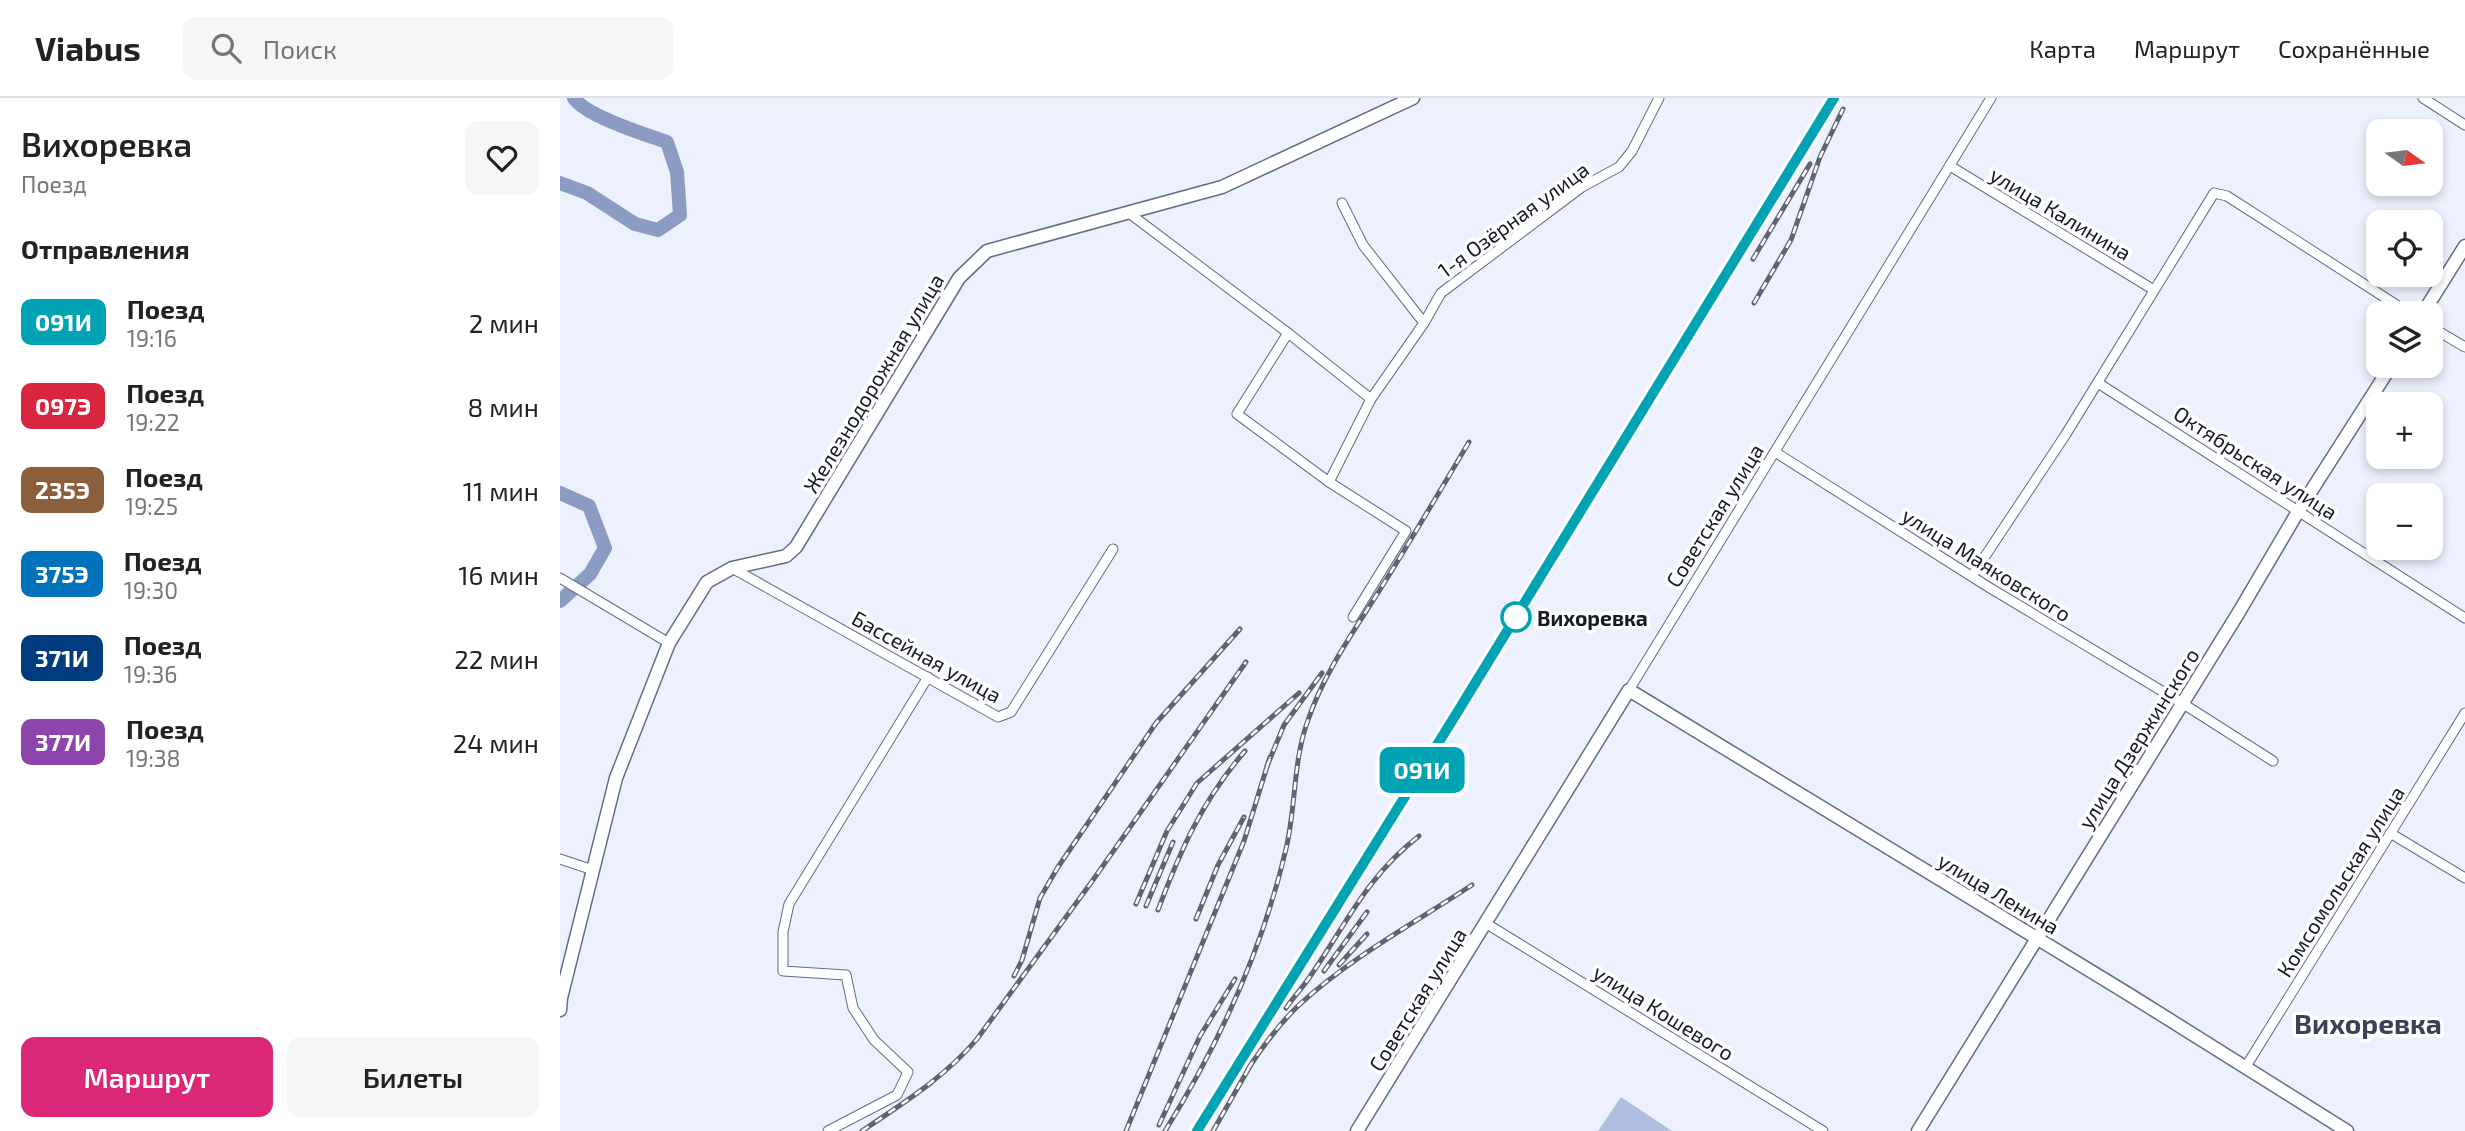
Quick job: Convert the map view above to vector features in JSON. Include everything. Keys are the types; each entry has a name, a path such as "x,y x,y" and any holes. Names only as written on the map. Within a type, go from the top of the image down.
{"street":[{"name":"Железнодорожная улица","path":"733,568 786,556 796,547 959,278 988,251 1223,187 1413,98"},
{"name":"1-я Озёрная улица","path":"1329,482 1371,399 1424,323 1441,293 1582,187 1619,167 1632,151 1659,98"},
{"name":"Советская улица","path":"1357,1131 1487,924 1991,98"},
{"path":"2423,98 2465,125"},
{"name":"улица Калинина","path":"1950,166 2154,290"},
{"path":"1972,576 2098,383 2214,193 2227,196 2390,301"},
{"path":"1342,203 1363,245 1424,323"},
{"path":"1129,212 1371,399"},
{"path":"2431,301 2465,246"},
{"path":"1288,333 1237,414 1329,482 1406,531 1353,617"},
{"path":"2443,334 2465,347"},
{"name":"улица Дзержинского","path":"1918,1131 2299,510 2383,378"},
{"name":"Октябрьская улица","path":"2098,383 2465,618"},
{"name":"улица Маяковского","path":"1775,452 1972,576 2182,703"},
{"name":"Бассейная улица","path":"733,568 998,717 1012,712 1113,549"},
{"path":"560,1010 616,778 669,643 707,582 733,568"},
{"path":"560,578 669,643"},
{"path":"828,1131 897,1095 908,1072 874,1040 853,1009 846,975 783,971 783,932 789,904 928,677"},
{"name":"улица Ленина","path":"1629,690 2347,1131"},
{"path":"2182,703 2273,761"},
{"name":"Комсомольская улица","path":"2245,1068 2465,713"},
{"path":"2390,833 2465,878"},
{"path":"560,859 593,870"},
{"name":"улица Кошевого","path":"1487,924 1823,1131"}],"shaded area":[{"path":"1621,1097 1672,1131 1598,1131"}],"waterway":[{"name":"Вихоревка","path":"560,183 587,193 635,224 658,230 680,215 677,172 667,142 603,118 580,105 574,98"},
{"name":"Вихоревка","path":"560,493 589,506 605,548 590,574 560,601"}],"railway":[{"path":"1197,1131 1456,716 1834,98"},
{"path":"1754,303 1791,240 1820,157 1843,109"},
{"path":"1753,259 1810,164"},
{"path":"1165,1131 1221,1030 1265,923 1286,849 1302,738 1314,705 1340,653 1469,442"},
{"path":"1014,976 1022,960 1040,898 1058,867 1156,723 1240,629"},
{"path":"862,1131 937,1078 977,1039 1246,662"},
{"path":"1267,766 1284,725 1322,673"},
{"path":"1136,904 1167,831 1197,783 1299,693"},
{"path":"1158,910 1194,826 1216,788 1245,751"},
{"path":"1126,1131 1244,841 1270,757"},
{"path":"1196,919 1218,865 1244,817"},
{"path":"1286,1008 1371,885 1419,836"},
{"path":"1146,906 1173,842"},
{"path":"1248,1069 1285,1020 1319,988 1361,956 1472,885"},
{"path":"1324,971 1367,912"},
{"path":"1339,965 1367,934"},
{"path":"1159,1125 1200,1036 1235,979"},
{"path":"1213,1131 1253,1061"}],"train":[{"name":"091И","path":"1197,1131 1834,98"}],"place":[{"name":"Вихоревка","path":"1516,617"}],"district":[{"name":"Вихоревка","path":"2368,1023"}]}
